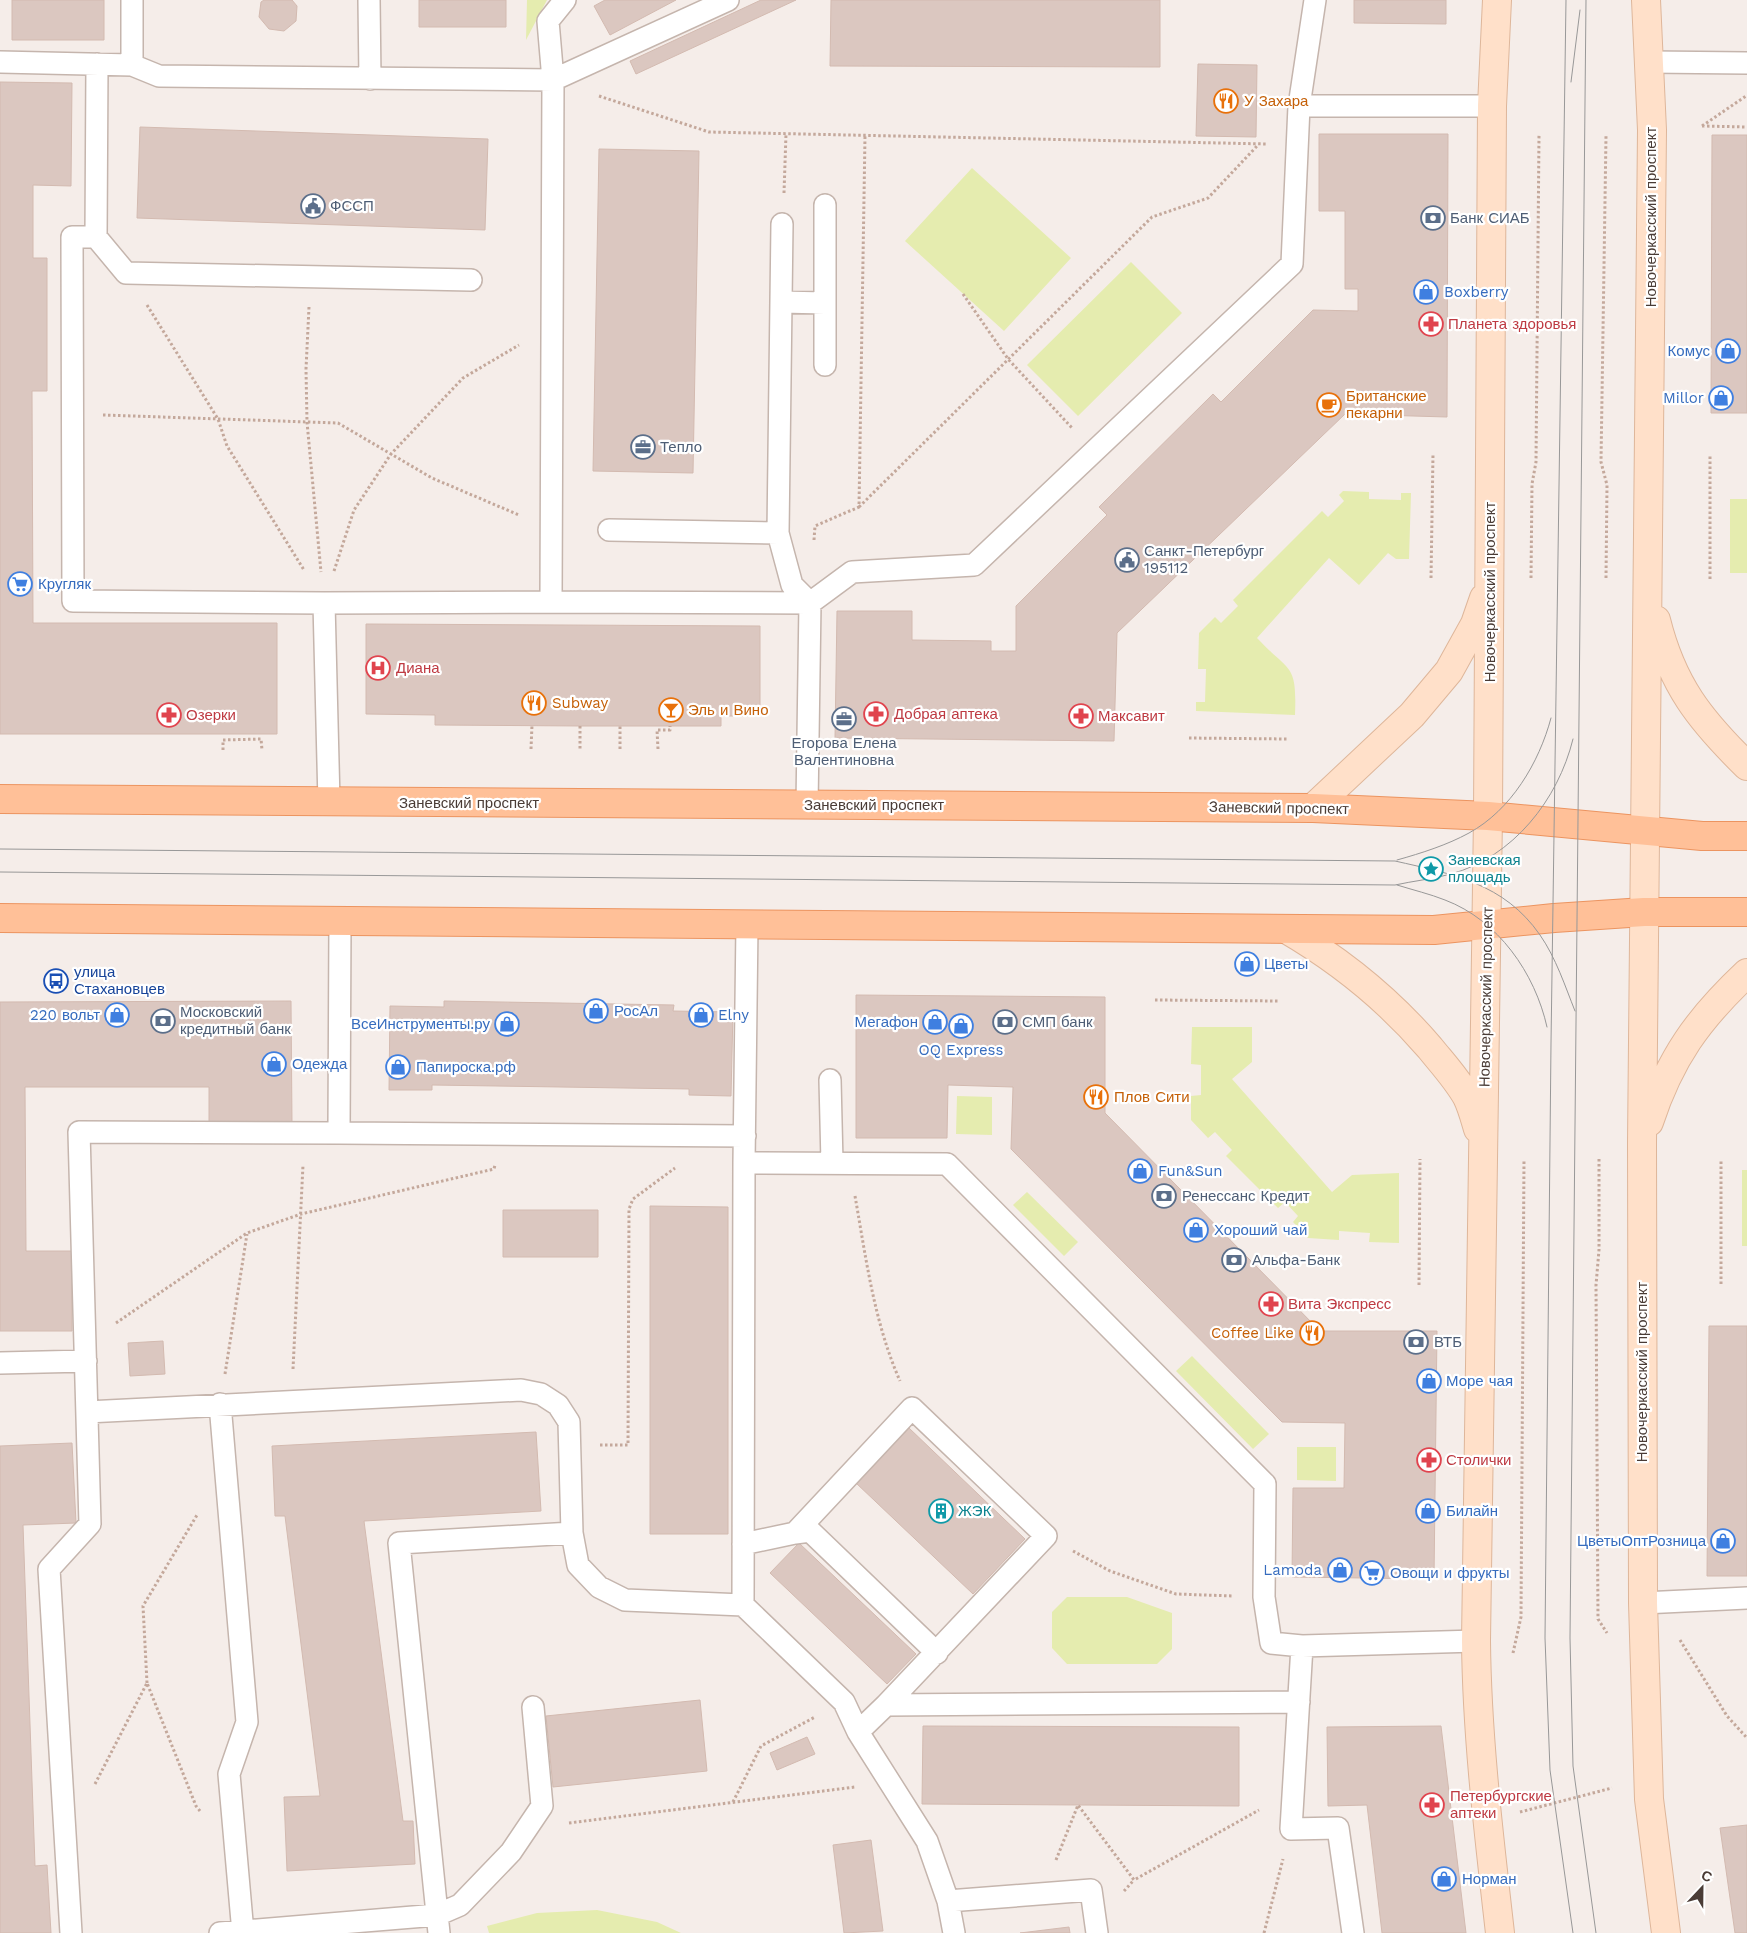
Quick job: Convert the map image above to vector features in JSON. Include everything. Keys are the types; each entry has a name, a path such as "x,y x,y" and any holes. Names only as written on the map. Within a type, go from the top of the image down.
{"main road":[{"name":"Новочеркасский проспект","path":"1497,0 1492,106 1488,816 1476,1641 1477,1710 1482,1778 1500,1933"},
{"name":"Новочеркасский проспект","path":"1646,0 1652,130 1642,1143 1643,1603 1649,1799 1666,1933"},
{"path":"1313,808 1412,715 1449,670 1475,624 1490,582"},
{"path":"1647,587 1663,650 1691,705 1721,740 1747,766"},
{"name":"Заневский проспект","path":"0,799 1313,808 1488,816 1702,836 1747,836"},
{"path":"0,918 747,926 1434,930 1644,912 1747,912"},
{"path":"1286,929 1332,957 1372,988 1409,1024 1442,1063 1467,1097 1484,1145"},
{"path":"1642,1143 1656,1100 1679,1052 1709,1011 1747,974"}],"lane":[{"path":"132,0 132,65"},
{"path":"369,0 370,79"},
{"path":"551,602 553,80 548,21 565,0"},
{"path":"0,62 132,65 159,76 553,80 728,0"},
{"path":"96,237 72,237 72,601 810,603 852,572 974,565 1292,264 1299,106 1315,0"},
{"path":"1649,62 1747,63"},
{"path":"97,64 96,237 126,272 471,280"},
{"path":"1299,106 1492,106"},
{"path":"825,205 825,365"},
{"path":"782,224 778,533 792,584 810,603 807,804"},
{"path":"781,302 825,303"},
{"path":"608,530 778,533"},
{"path":"324,603 329,802"},
{"path":"339,1133 340,921"},
{"path":"743,1605 744,1163 747,926"},
{"path":"830,1080 841,1163"},
{"path":"71,1933 49,1569 90,1524 79,1132 503,1133 745,1136"},
{"path":"744,1163 947,1164 1265,1484 1264,1597 1271,1643 1302,1646 1476,1641"},
{"path":"0,1362 86,1361"},
{"path":"87,1412 521,1390 541,1394 558,1405 569,1422 572,1533 578,1565 599,1588 625,1600 743,1605 844,1702 858,1732 926,1841 948,1901 954,1933"},
{"path":"220,1404 247,1722 228,1774 243,1932"},
{"path":"794,1534 912,1408 1046,1536 937,1653 858,1732"},
{"path":"743,1544 810,1531 937,1653"},
{"path":"438,1924 399,1543 572,1533"},
{"path":"1643,1603 1747,1598"},
{"path":"1302,1646 1291,1829 1338,1828 1353,1933"},
{"path":"886,1705 1299,1702"},
{"path":"220,1933 438,1924 460,1905 511,1852 529,1828 542,1806 533,1707"},
{"path":"948,1901 1091,1890 1097,1933"}],"path":[{"path":"553,80 709,132 1297,144"},
{"path":"1747,96 1702,126 1747,126"},
{"path":"782,224 786,134"},
{"path":"1531,578 1532,484 1537,452 1539,135"},
{"path":"1606,136 1601,462 1607,485 1606,578"},
{"path":"859,507 1152,217 1208,198 1258,144"},
{"path":"126,272 218,419 227,446 324,603"},
{"path":"310,276 306,369 307,422 324,603"},
{"path":"963,294 1008,359 1074,430 1089,419 1107,438"},
{"path":"324,603 354,510 391,454 462,378 552,326"},
{"path":"72,414 338,423 432,478 552,529"},
{"path":"1431,578 1433,454"},
{"path":"1710,455 1710,578"},
{"path":"531,749 532,725"},
{"path":"580,726 580,749"},
{"path":"620,726 620,749"},
{"path":"658,749 657,730 670,730 670,726"},
{"path":"243,734 243,739"},
{"path":"1189,738 1288,739"},
{"path":"223,750 224,740 261,739 262,750"},
{"path":"1155,1000 1280,1001"},
{"path":"291,1401 305,1132"},
{"path":"86,1361 107,1330 248,1234 301,1214 494,1169 503,1133"},
{"path":"569,1445 628,1445 629,1209 633,1199 718,1136"},
{"path":"1420,1158 1420,1286"},
{"path":"1521,1617 1524,1159"},
{"path":"1598,1619 1596,1285 1599,1250 1599,1159"},
{"path":"1721,1284 1722,1159"},
{"path":"841,1163 871,1291 889,1356 912,1408"},
{"path":"220,1404 248,1234"},
{"path":"225,1467 143,1606 147,1683 196,1806 235,1848"},
{"path":"1046,1536 1110,1571 1176,1594 1264,1597"},
{"path":"1678,1636 1727,1716 1747,1738"},
{"path":"93,1788 147,1683"},
{"path":"733,1802 760,1746 844,1702"},
{"path":"529,1828 890,1782"},
{"path":"1515,1813 1612,1788"},
{"path":"1044,1893 1078,1805 1134,1880 1293,1791"},
{"path":"1264,1933 1291,1829"}],"green space":[{"path":"527,0 547,0 526,40"},
{"path":"972,168 1071,258 1004,331 905,241"},
{"path":"1131,262 1182,313 1078,416 1027,365"},
{"path":"1343,491 1369,492 1369,499 1401,500 1401,493 1411,493 1409,559 1396,559 1388,553 1359,585 1329,558 1257,638 1284,664 1293,677 1295,686 1295,715 1196,711 1196,702 1205,702 1206,669 1198,669 1199,633 1215,617 1221,623 1238,606 1233,600 1322,511 1328,517 1344,501 1339,495"},
{"path":"1730,499 1747,499 1747,573 1730,573"},
{"path":"1192,1027 1252,1027 1252,1062 1232,1079 1332,1192 1352,1175 1399,1173 1399,1243 1369,1242 1370,1233 1339,1231 1339,1240 1308,1238 1293,1222 1298,1216 1285,1202 1278,1208 1226,1156 1232,1150 1215,1132 1208,1138 1191,1120 1191,1096 1201,1095 1201,1065 1191,1064"},
{"path":"957,1096 992,1097 992,1135 956,1134"},
{"path":"1742,1170 1747,1170 1747,1246 1742,1246"},
{"path":"1027,1192 1078,1242 1064,1256 1013,1205"},
{"path":"1192,1356 1269,1434 1253,1449 1176,1371"},
{"path":"1297,1447 1336,1447 1336,1481 1297,1480"},
{"path":"1067,1597 1127,1597 1172,1613 1172,1649 1157,1664 1067,1664 1052,1648 1052,1612"},
{"path":"597,1910 657,1922 681,1933 489,1933 487,1926 537,1913"}],"building":[{"path":"12,0 104,0 104,40 12,40"},
{"path":"264,0 292,0 297,6 296,21 284,31 269,29 259,17 261,2"},
{"path":"419,0 506,0 506,27 419,27"},
{"path":"605,0 676,0 610,35 594,6"},
{"path":"761,0 796,0 636,74 630,61"},
{"path":"831,0 1160,0 1160,67 830,66"},
{"path":"1354,0 1446,0 1446,24 1354,23"},
{"path":"1198,64 1257,65 1256,137 1196,136"},
{"path":"0,82 72,83 71,186 33,185 33,258 47,258 47,391 32,391 33,623 277,623 277,734 0,734"},
{"path":"140,127 488,139 485,230 137,218"},
{"path":"1319,134 1448,134 1447,417 1345,414 1117,633 1114,741 835,738 837,611 912,611 912,640 991,641 991,651 1016,651 1016,606 1107,515 1099,507 1213,394 1221,402 1313,310 1358,311 1358,289 1345,289 1345,211 1319,211"},
{"path":"1712,135 1747,135 1747,413 1711,413"},
{"path":"599,149 699,151 693,473 593,471"},
{"path":"366,624 760,626 760,716 721,716 721,726 580,726 435,725 435,715 366,714"},
{"path":"856,995 1105,997 1105,1113 1320,1331 1437,1331 1434,1579 1292,1577 1293,1488 1344,1488 1345,1423 1282,1422 1011,1149 1013,1087 948,1085 947,1138 856,1138"},
{"path":"291,1001 292,1124 209,1124 209,1087 25,1087 26,1251 72,1251 72,1331 0,1331 0,1002"},
{"path":"444,1001 674,1005 673,1011 733,1012 731,1096 689,1095 689,1089 432,1085 432,1090 389,1090 390,1006 444,1007"},
{"path":"650,1206 728,1207 728,1534 650,1534"},
{"path":"503,1210 598,1210 598,1257 503,1257"},
{"path":"1709,1326 1747,1326 1747,1576 1707,1576"},
{"path":"163,1341 165,1374 130,1376 128,1343"},
{"name":"ЖЭК","path":"909,1428 1025,1539 973,1594 856,1483"},
{"path":"536,1432 541,1511 364,1521 403,1821 413,1821 415,1864 287,1871 284,1797 320,1796 285,1516 275,1516 272,1446"},
{"path":"72,1443 76,1523 23,1525 35,1866 47,1865 51,1933 0,1933 0,1446"},
{"path":"799,1543 916,1654 887,1684 770,1573"},
{"path":"700,1700 707,1771 553,1787 546,1716"},
{"path":"923,1726 1239,1727 1239,1806 922,1804"},
{"path":"1441,1726 1466,1933 1382,1933 1367,1805 1328,1806 1327,1727"},
{"path":"807,1737 815,1754 777,1770 770,1753"},
{"path":"1747,1825 1747,1933 1735,1933 1720,1828"},
{"path":"871,1840 883,1931 844,1933 833,1845"},
{"path":"1069,1927 1070,1933 1020,1933"}],"tram line":[{"path":"1566,0 1551,1043 1545,1638 1550,1770 1573,1933"},
{"path":"1586,0 1570,1638 1573,1766 1596,1933"},
{"path":"1571,82 1580,10"},
{"path":"1397,860 1461,837 1498,812 1521,784 1531,768 1546,735 1551,718"},
{"path":"0,872 1395,885 1444,876 1473,866 1513,840 1530,823 1544,804 1566,762 1573,739"},
{"path":"0,849 1395,861 1456,876 1475,883 1510,903 1526,917 1546,944 1560,972 1575,1011"},
{"path":"1397,885 1439,898 1464,909 1482,921 1497,935 1523,968 1533,987 1547,1027"}],"place":[{"name":"У Захара","path":"1226,101"},
{"name":"ФССП","path":"313,206"},
{"name":"Банк СИАБ","path":"1433,218"},
{"name":"Boxberry","path":"1426,292"},
{"name":"Планета здоровья","path":"1431,324"},
{"name":"Комус","path":"1728,351"},
{"name":"Millor","path":"1721,398"},
{"name":"Британские пекарни","path":"1329,405"},
{"name":"Тепло","path":"643,447"},
{"name":"Санкт-Петербург 195112","path":"1127,560"},
{"name":"Кругляк","path":"20,584"},
{"name":"Диана","path":"378,668"},
{"name":"Subway","path":"534,703"},
{"name":"Эль и Вино","path":"671,710"},
{"name":"Добрая аптека","path":"876,714"},
{"name":"Озерки","path":"169,715"},
{"name":"Максавит","path":"1081,716"},
{"name":"Егорова Елена Валентиновна","path":"844,719"},
{"name":"Заневская площадь","path":"1431,869"},
{"name":"Цветы","path":"1247,964"},
{"name":"улица Стахановцев","path":"56,981"},
{"name":"РосАл","path":"596,1011"},
{"name":"220 вольт","path":"117,1015"},
{"name":"Elny","path":"701,1015"},
{"name":"Московский кредитный банк","path":"163,1021"},
{"name":"Мегафон","path":"935,1022"},
{"name":"СМП банк","path":"1005,1022"},
{"name":"ВсеИнструменты.ру","path":"507,1024"},
{"name":"OQ Express","path":"961,1026"},
{"name":"Одежда","path":"274,1064"},
{"name":"Папироска.рф","path":"398,1067"},
{"name":"Плов Сити","path":"1096,1097"},
{"name":"Fun&Sun","path":"1140,1171"},
{"name":"Ренессанс Кредит","path":"1164,1196"},
{"name":"Хороший чай","path":"1196,1230"},
{"name":"Альфа-Банк","path":"1234,1260"},
{"name":"Вита Экспресс","path":"1271,1304"},
{"name":"Coffee Like","path":"1312,1333"},
{"name":"ВТБ","path":"1416,1342"},
{"name":"Море чая","path":"1429,1381"},
{"name":"Столички","path":"1429,1460"},
{"name":"ЖЭК","path":"941,1511"},
{"name":"Билайн","path":"1428,1511"},
{"name":"ЦветыОптРозница","path":"1723,1541"},
{"name":"Lamoda","path":"1340,1570"},
{"name":"Овощи и фрукты","path":"1372,1573"},
{"name":"Петербургские аптеки","path":"1432,1805"},
{"name":"Норман","path":"1444,1879"}]}
